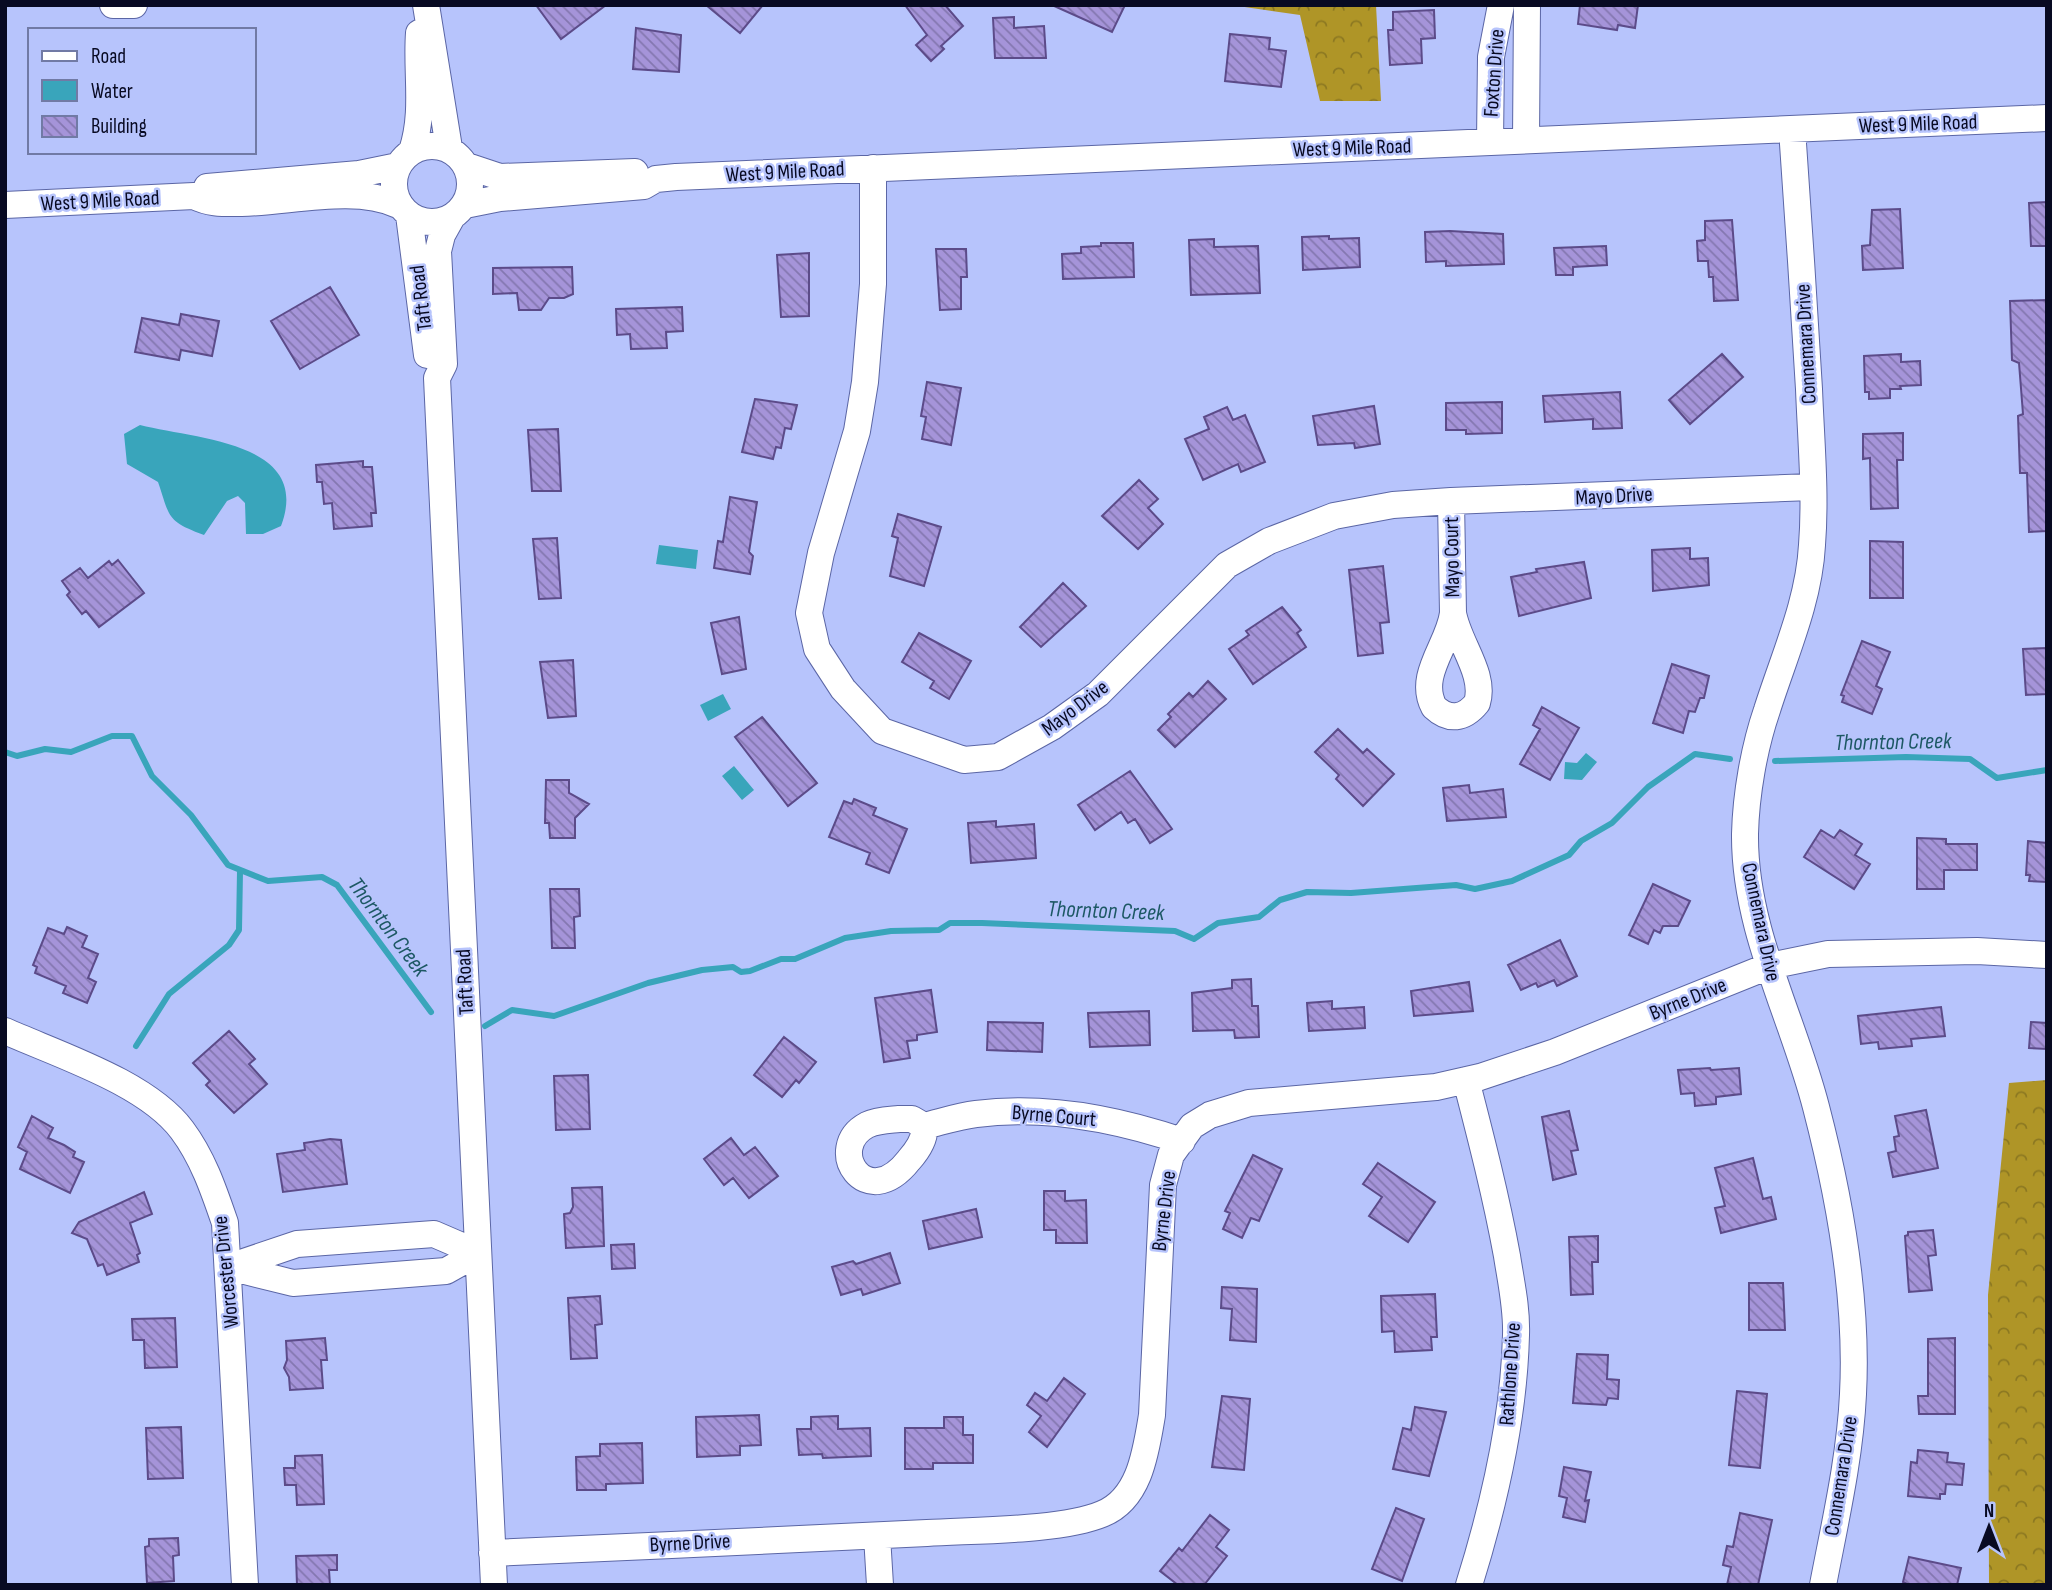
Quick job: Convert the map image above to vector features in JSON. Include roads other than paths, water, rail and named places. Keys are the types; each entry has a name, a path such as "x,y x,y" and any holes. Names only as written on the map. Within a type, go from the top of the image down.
{"street":[{"path":"113,5 134,5"},
{"name":"Foxton Drive","path":"1490,142 1490,57 1501,5"},
{"name":"Foxton Drive","path":"1526,140 1527,5"},
{"path":"426,12 458,157 469,192 458,211 428,221 404,210 395,192 421,113 419,32 426,12"},
{"name":"West 9 Mile Road","path":"458,211 500,198 644,186 656,179 2047,118"},
{"name":"Connemara Drive","path":"1792,129 1812,488 1812,547 1791,643 1766,712 1756,752 1745,834 1750,887 1769,965 1816,1104 1841,1216 1851,1303 1853,1394 1841,1489 1823,1585"},
{"path":"405,158 424,146 458,157"},
{"name":"West 9 Mile Road","path":"458,157 500,177 642,172 656,179"},
{"name":"West 9 Mile Road","path":"194,196 205,188 359,174 405,158"},
{"name":"Mayo Drive","path":"873,168 873,284 865,382 857,431 828,528 809,613 817,649 843,689 883,731 964,760 998,757 1052,727 1098,694 1227,565 1269,541 1334,516 1394,505 1451,501 1812,488"},
{"name":"West 9 Mile Road","path":"5,205 194,196 209,203 282,202 360,194 382,197 404,210"},
{"name":"Taft Road","path":"404,210 429,366 437,378"},
{"name":"Taft Road","path":"458,211 442,235 438,251 444,364 437,378 494,1585"},
{"name":"Mayo Court","path":"1451,501 1453,613"},
{"name":"Byrne Drive","path":"492,1553 877,1536 1065,1522 1102,1514 1124,1499 1139,1476 1147,1446 1152,1415 1163,1185 1171,1155 1192,1126 1210,1115 1249,1103 1436,1087 1466,1080 1555,1052 1769,965 1828,954 1977,951 2047,955"},
{"name":"Worcester Drive","path":"5,1031 146,1097 181,1129 214,1189 225,1223 229,1267 246,1585"},
{"name":"Rathlone Drive","path":"1466,1080 1498,1207 1514,1298 1516,1334 1507,1428 1481,1545 1469,1585"},
{"name":"Byrne Court","path":"924,1126 974,1114 1009,1111 1116,1122 1182,1141"},
{"path":"229,1267 298,1244 434,1234 478,1254"},
{"path":"229,1267 293,1283 354,1280 446,1271 478,1254"},
{"path":"877,1536 880,1585"}],"water":[{"path":"140,425 217,441 243,449 265,460 280,476 286,498 281,526 263,534 246,534 245,503 238,496 227,501 204,535 182,526 171,516 158,482 127,464 124,434"},
{"path":"659,545 698,550 696,569 656,564"},
{"path":"723,694 731,709 708,721 700,705"},
{"path":"1586,753 1597,762 1582,780 1564,779 1565,762 1577,763"},
{"path":"734,766 754,790 742,800 722,776"}],"waterway":[{"name":"Thornton Creek","path":"5,752 17,756 45,749 71,752 112,736 132,736 152,776 191,815 228,865 268,881 322,877 337,885 431,1012"},
{"name":"Thornton Creek","path":"485,1026 512,1010 554,1016 648,983 702,970 733,967 741,972 750,971 781,959 795,959 845,938 891,931 939,930 950,923 982,923 1175,931 1194,939 1218,923 1259,917 1280,900 1307,892 1351,893 1456,885 1475,889 1512,881 1569,855 1581,841 1612,823 1648,787 1695,754 1730,759"},
{"name":"Thornton Creek","path":"1775,761 1906,757 1970,759 1997,778 2047,770"},
{"path":"136,1046 169,994 229,945 239,930 240,871"}]}
